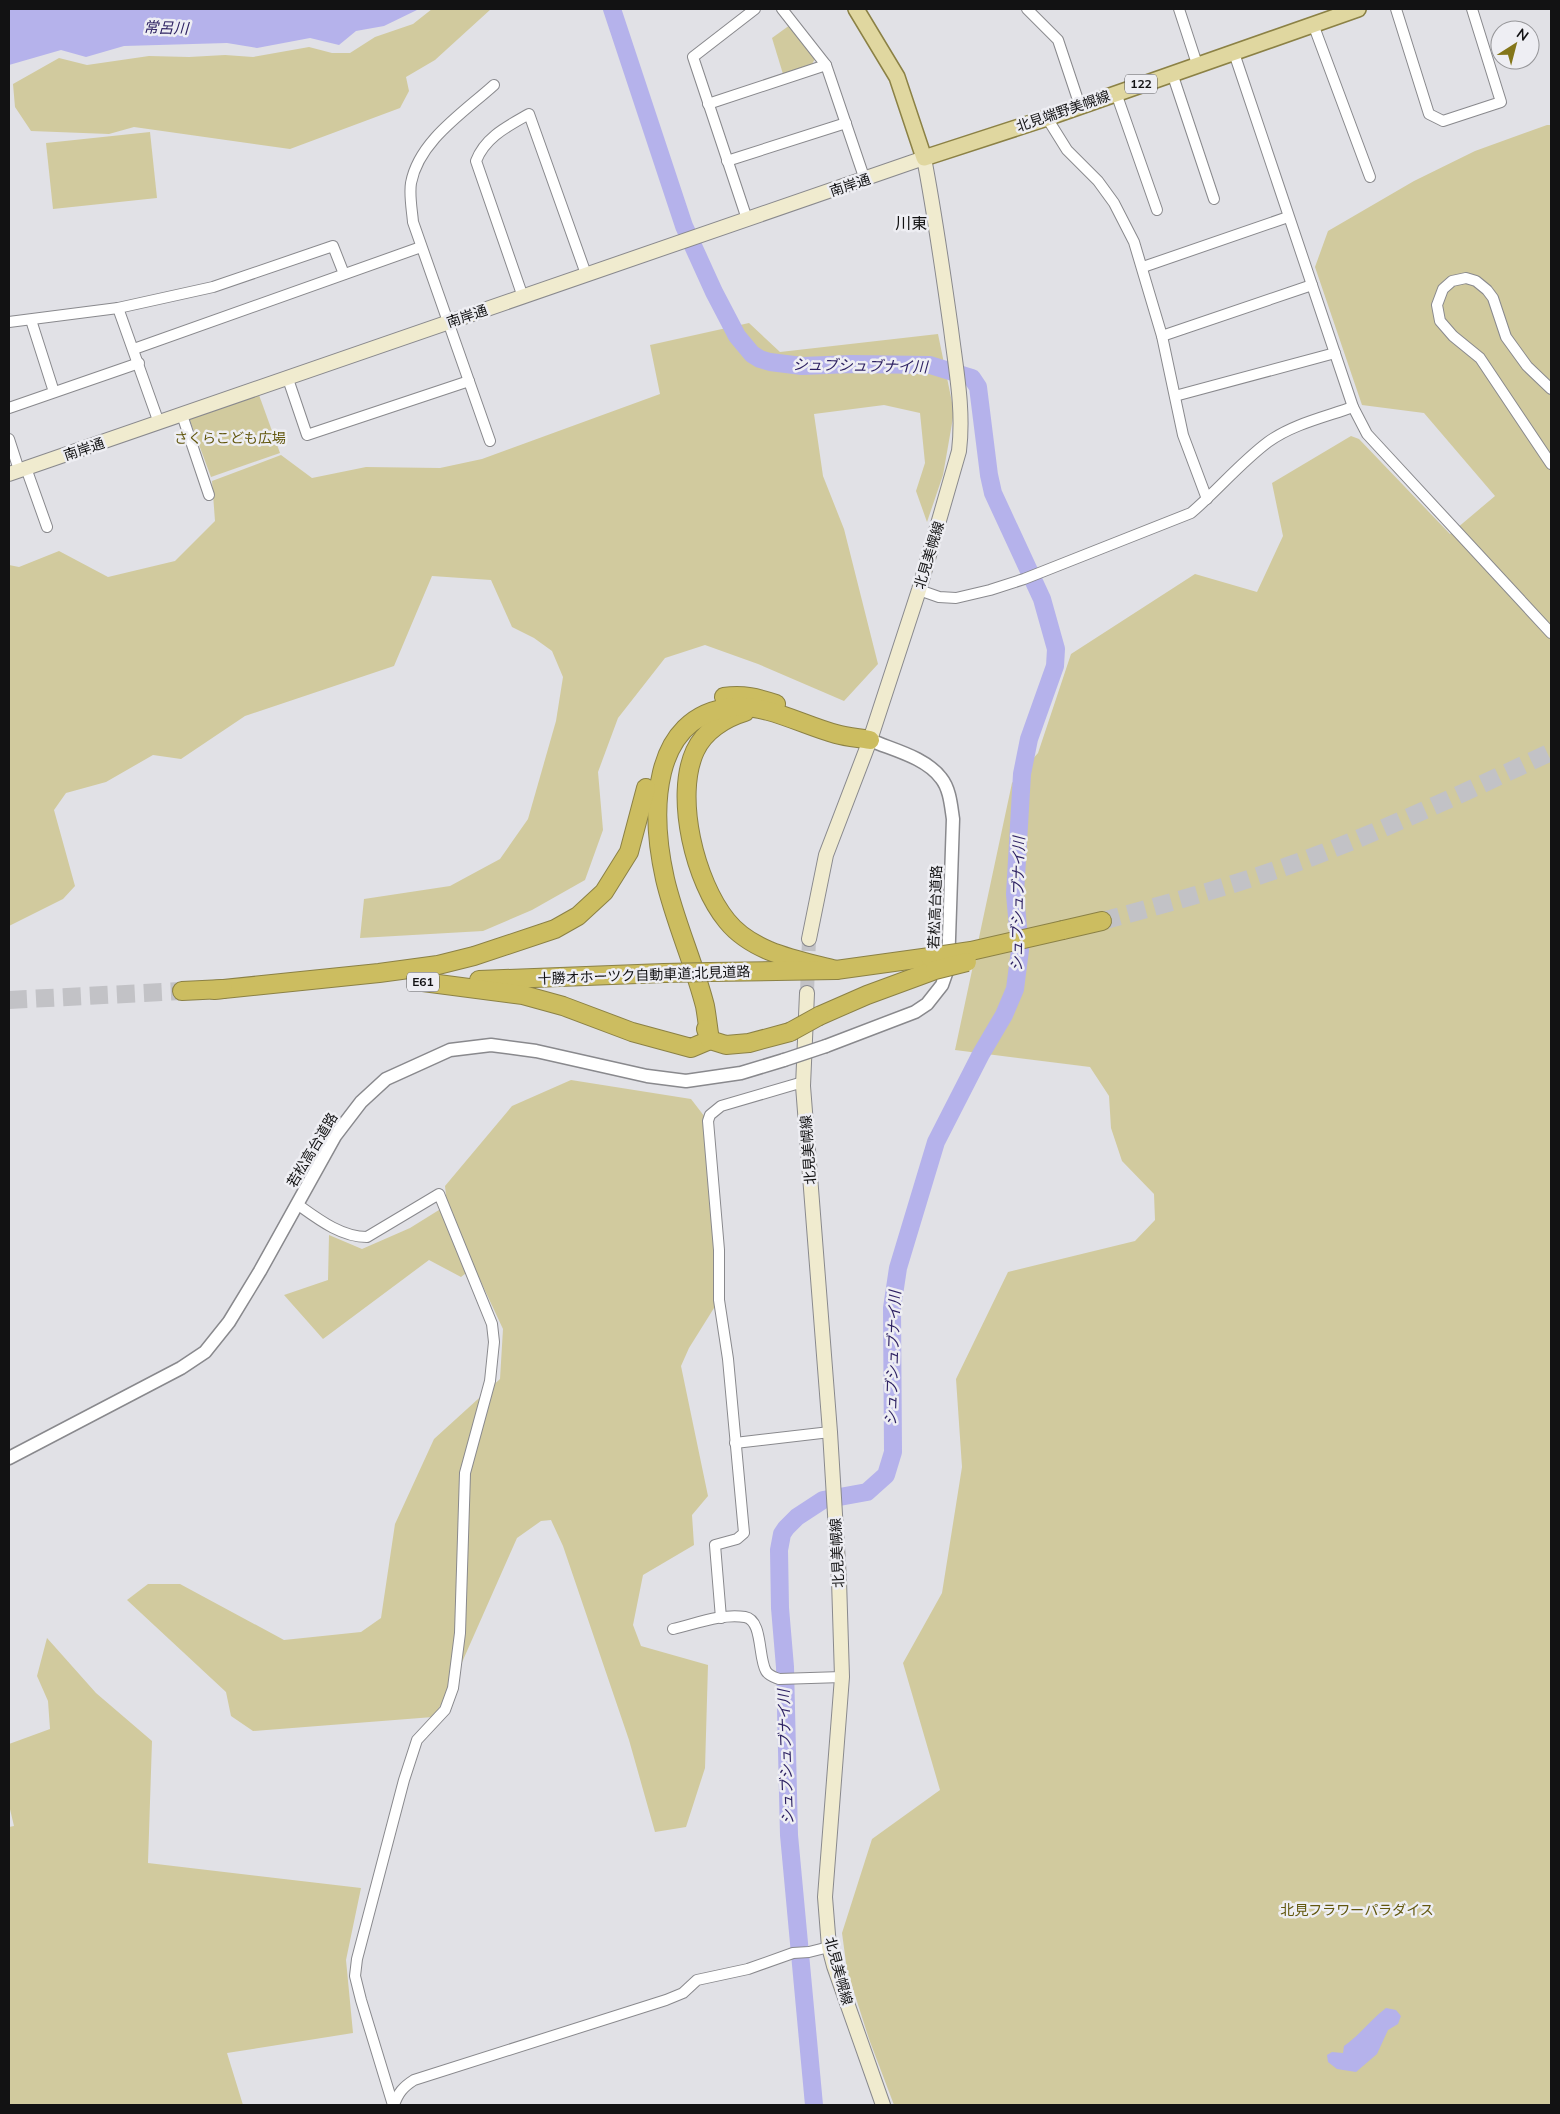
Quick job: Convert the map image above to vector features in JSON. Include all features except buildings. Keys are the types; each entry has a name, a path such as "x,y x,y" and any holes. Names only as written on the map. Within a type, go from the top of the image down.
{"highway":[{"path":"214,990 380,973 438,965 474,956 555,929 578,916 604,892 629,852 654,755 664,735 687,712 714,698 736,695 753,696 839,724 870,740"},
{"path":"710,1040 705,1006 665,878 659,836 658,794 662,766 670,748 682,730 696,719 718,709 736,707 755,709 788,717 837,734 870,740"},
{"path":"755,709 731,716 713,727 696,749 688,768 686,802 700,871 712,898 727,921 749,940 773,952 836,970"},
{"path":"646,788 655,874 674,945 710,1040"},
{"name":"十勝オホーツク自動車道;北見道路","path":"182,991 664,973 836,970 932,964 971,951 1095,923"},
{"path":"424,982 524,995 563,1006 632,1032 691,1048 710,1040 726,1046 749,1043 790,1032 819,1016 932,964"}],"main road":[{"path":"856,9 897,77 924,158"},
{"name":"北見端野美幌線","path":"924,158 1047,118 1358,9"},
{"name":"南岸通","path":"18,471 924,158"},
{"name":"北見美幌線","path":"809,939 826,855 870,740 919,590 959,451 962,430 961,398 939,239 924,158"},
{"name":"北見美幌線","path":"806,993 803,1082 834,1486 842,1677 825,1897 830,1947 854,2025 883,2105"}],"street":[{"path":"747,219 693,57 755,9"},
{"path":"782,9 826,65 864,180"},
{"path":"1027,9 1058,40 1080,106"},
{"path":"1180,9 1197,64"},
{"path":"1396,9 1429,114 1443,121 1501,102 1472,9"},
{"path":"1313,24 1370,177"},
{"path":"1234,53 1353,407 1367,434 1551,633"},
{"path":"708,104 826,65"},
{"path":"1172,73 1214,199"},
{"path":"490,440 450,322 413,222 410,185 416,163 429,144 494,85"},
{"path":"1116,94 1156,210"},
{"path":"524,297 476,161 481,148 494,136 529,114 586,274"},
{"path":"1047,118 1067,150 1098,181 1114,203 1134,242 1143,266 1162,336 1183,435 1207,499"},
{"path":"727,162 846,123"},
{"path":"1143,266 1288,217"},
{"path":"9,322 118,308 213,287 333,246 344,274"},
{"path":"134,348 421,247"},
{"path":"1551,389 1527,366 1506,337 1493,298 1487,290 1476,280 1466,278 1452,281 1443,289 1436,305 1440,321 1453,336 1480,358 1551,464"},
{"path":"1162,336 1312,285"},
{"path":"118,308 134,348 159,423"},
{"path":"31,320 54,392"},
{"path":"1175,396 1335,353"},
{"path":"9,408 139,363"},
{"path":"288,379 307,435 470,381"},
{"path":"919,590 939,597 956,598 1024,579 1191,512 1207,499 1230,474 1269,442 1292,428 1353,407"},
{"path":"182,415 209,495"},
{"path":"9,439 18,471 47,527"},
{"name":"若松高台道路","path":"9,1458 181,1368 205,1352 229,1322 334,1136 361,1102 386,1079 450,1050 491,1045 536,1051 647,1076 686,1081 741,1073 826,1046 915,1012 936,995 948,968 952,819 950,798 942,778 923,762 870,740"},
{"path":"720,1618 714,1545 738,1539 744,1533 728,1359 719,1300 719,1250 708,1121 710,1114 720,1106 803,1082"},
{"path":"297,1204 328,1225 355,1237 367,1237 439,1194 492,1324 494,1342 490,1381 465,1473 460,1633 453,1688 445,1710 417,1740 404,1780 357,1958 355,1976 361,2000 394,2105"},
{"path":"735,1443 830,1432"},
{"path":"673,1629 720,1618 745,1617 752,1620 756,1627 765,1670 770,1676 778,1679 842,1677"},
{"path":"394,2105 398,2094 414,2080 666,2000 683,1993 697,1980 748,1969 793,1953 809,1952 830,1947"}],"green space":[{"path":"432,9 491,9 435,60 406,77 409,91 400,108 290,149 134,127 109,134 31,131 15,107 13,84 59,58 87,65 149,56 189,57 225,55 253,57 309,47 332,53 350,53 375,37 413,24"},
{"path":"790,25 816,57 812,64 783,74 772,38"},
{"name":"北見フラワーパラダイス","path":"1551,125 1551,2105 894,2105 869,2039 847,1970 842,1933 872,1839 940,1790 903,1663 942,1593 962,1467 956,1379 1008,1272 1135,1241 1155,1220 1154,1194 1122,1161 1111,1128 1109,1096 1090,1067 955,1050 1012,783 1038,753 1071,654 1195,574 1257,592 1283,536 1272,483 1351,436 1359,439 1450,534 1495,496 1424,413 1362,405 1315,267 1328,231 1414,181 1475,151"},
{"path":"150,132 157,198 53,209 46,143"},
{"path":"749,323 780,352 938,334 954,412 943,475 927,522 916,491 925,463 920,413 884,405 814,414 823,476 844,529 878,664 844,701 758,664 705,645 665,658 618,718 598,772 603,830 585,880 532,910 483,931 360,938 364,899 450,886 500,859 528,819 556,721 563,677 552,651 534,638 512,627 491,580 432,576 394,666 245,716 181,759 153,755 106,782 66,793 54,810 75,886 63,899 9,926 9,565 19,567 59,551 108,577 175,561 215,521 212,481 281,455 312,478 366,467 440,468 482,459 660,394 650,345"},
{"name":"さくらこども広場","path":"259,395 280,453 211,477 189,418"},
{"path":"571,1080 691,1099 708,1121 719,1300 689,1348 681,1366 708,1496 692,1515 694,1545 643,1575 633,1625 641,1646 708,1665 705,1768 686,1827 655,1832 629,1740 563,1546 551,1520 541,1521 517,1538 448,1694 433,1717 253,1731 231,1716 226,1692 127,1600 148,1584 180,1584 284,1640 361,1632 381,1618 395,1524 434,1439 500,1379 503,1329 474,1267 461,1277 429,1260 323,1339 284,1295 328,1280 329,1235 362,1249 410,1228 447,1205 445,1186 512,1106"},
{"path":"47,1638 96,1693 152,1741 148,1863 361,1888 346,1960 353,2033 227,2053 243,2105 9,2105 9,1827 14,1826 9,1805 9,1744 50,1729 48,1701 37,1676"}],"water":[{"name":"常呂川","path":"9,9 419,9 384,26 356,31 339,45 310,38 257,48 227,43 124,46 86,57 61,50 9,65"},
{"path":"1386,2008 1396,2010 1401,2016 1398,2024 1388,2030 1377,2054 1356,2072 1337,2069 1328,2062 1327,2055 1332,2052 1343,2053 1344,2046"}],"waterway":[{"name":"シュブシュブナイ川","path":"612,9 684,226 714,292 737,336 752,354 770,362 802,366 851,364 930,365 972,378 978,387 993,493 1042,599 1056,649 1055,666 1029,739 1022,774 1015,894 1020,950 1015,989 1004,1015 981,1054 936,1142 898,1268 892,1308 893,1452 886,1475 867,1492 823,1500 797,1517 782,1534 779,1550 780,1608 785,1667 789,1835 814,2105"}],"tunnel":[{"path":"1102,921 1234,884 1312,857 1402,820 1551,752"},
{"path":"807,993 809,939"},
{"path":"9,1000 182,991"}],"district":[{"name":"川東","path":"911,223"}]}
